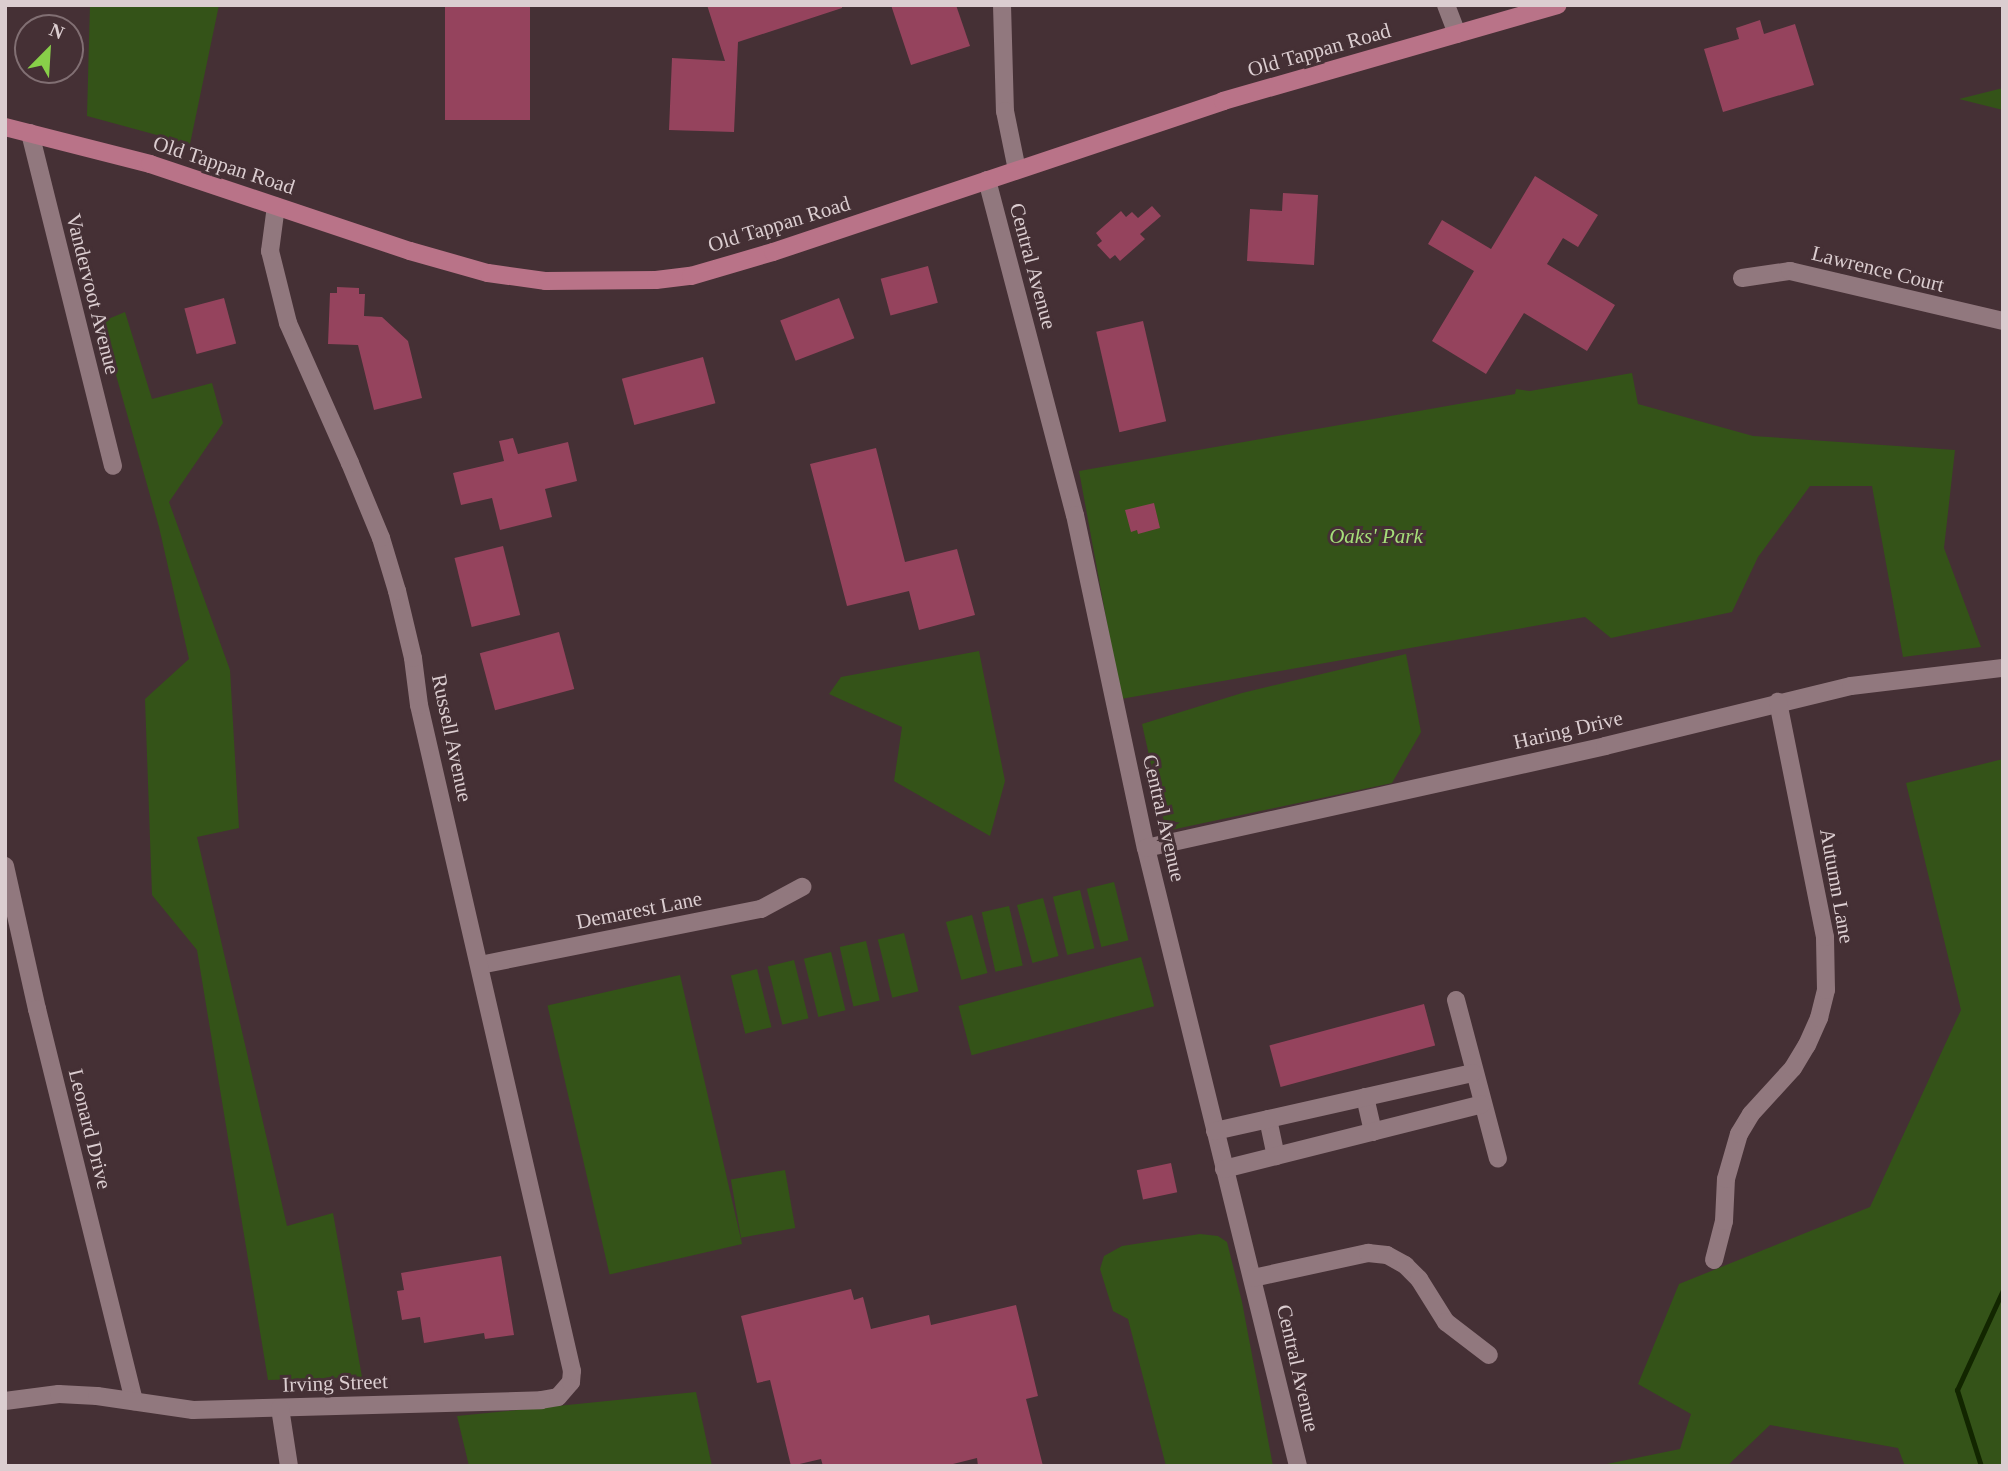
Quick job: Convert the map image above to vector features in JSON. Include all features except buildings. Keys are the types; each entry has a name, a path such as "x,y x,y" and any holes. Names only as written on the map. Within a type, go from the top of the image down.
{"main road":[{"name":"Old Tappan Road","path":"5,127 137,160 488,273 546,281 627,281 691,276 773,252 1223,101 1558,5"}],"street":[{"path":"1002,5 1005,111 1017,170"},
{"path":"1446,5 1457,34"},
{"name":"Vandervoot Avenue","path":"30,133 113,466"},
{"name":"Central Avenue","path":"987,180 1075,515 1146,848 1298,1466"},
{"name":"Russell Avenue","path":"276,206 270,251 277,285 294,339 381,538 397,591 413,658 419,705 480,965 552,1294"},
{"name":"Lawrence Court","path":"1742,278 1790,271 2003,321"},
{"name":"Haring Drive","path":"1146,848 1605,746 1851,686 2003,668"},
{"name":"Autumn Lane","path":"1714,1260 1724,1221 1726,1179 1739,1134 1751,1114 1793,1068 1807,1045 1819,1018 1826,990 1825,937 1778,702"},
{"name":"Leonard Drive","path":"5,866 37,1009 134,1401"},
{"name":"Demarest Lane","path":"480,965 761,909 802,887"},
{"path":"1456,1000 1498,1160"},
{"path":"1216,1131 1473,1073"},
{"path":"1365,1097 1373,1132"},
{"path":"1224,1169 1482,1104"},
{"path":"1268,1119 1276,1156"},
{"path":"1253,1278 1368,1253 1387,1255 1405,1265 1419,1279 1446,1322 1489,1355"},
{"name":"Irving Street","path":"5,1401 59,1394 193,1410 541,1400 558,1397 570,1382 572,1371 552,1294"},
{"path":"280,1408 289,1466"}],"green space":[{"path":"90,5 219,5 190,144 87,116"},
{"path":"2003,88 2003,110 1959,99"},
{"path":"125,312 152,399 212,383 223,423 169,502 230,670 239,828 197,837 287,1226 333,1213 362,1377 268,1380 197,950 152,895 145,699 189,659 159,527 101,322"},
{"name":"Oaks' Park","path":"1632,373 1638,404 1753,436 1955,450 1944,548 1981,647 1903,657 1872,486 1810,486 1758,557 1732,612 1611,638 1585,617 1121,699 1079,471 1515,394 1516,389 1530,391"},
{"path":"979,651 1005,781 990,836 894,781 902,727 829,694 841,677"},
{"path":"1406,654 1421,732 1392,783 1166,831 1142,724 1242,693"},
{"path":"2003,759 2003,1466 1905,1466 1898,1448 1770,1425 1727,1466 1597,1466 1680,1449 1691,1414 1638,1384 1679,1284 1870,1207 1961,1010 1906,783"},
{"path":"1114,882 1129,940 1101,947 1087,889"},
{"path":"1080,890 1095,948 1067,955 1053,897"},
{"path":"1043,898 1059,956 1032,963 1017,905"},
{"path":"1009,906 1023,965 995,972 982,912"},
{"path":"972,915 988,973 961,980 946,922"},
{"path":"904,933 919,991 892,998 878,940"},
{"path":"866,941 880,1000 853,1007 840,947"},
{"path":"831,952 846,1010 818,1017 804,959"},
{"path":"1141,957 1154,1006 972,1055 958,1006"},
{"path":"794,960 809,1018 782,1025 768,967"},
{"path":"757,969 772,1027 745,1034 731,976"},
{"path":"680,975 742,1244 610,1275 547,1006"},
{"path":"785,1170 795,1228 741,1238 731,1180"},
{"path":"1200,1234 1218,1236 1227,1242 1242,1302 1273,1466 1166,1466 1128,1319 1113,1311 1100,1269 1104,1256 1122,1246"},
{"path":"696,1392 712,1466 469,1466 457,1416"}],"waterway":[{"path":"1981,1466 1957,1390 2003,1290"}]}
